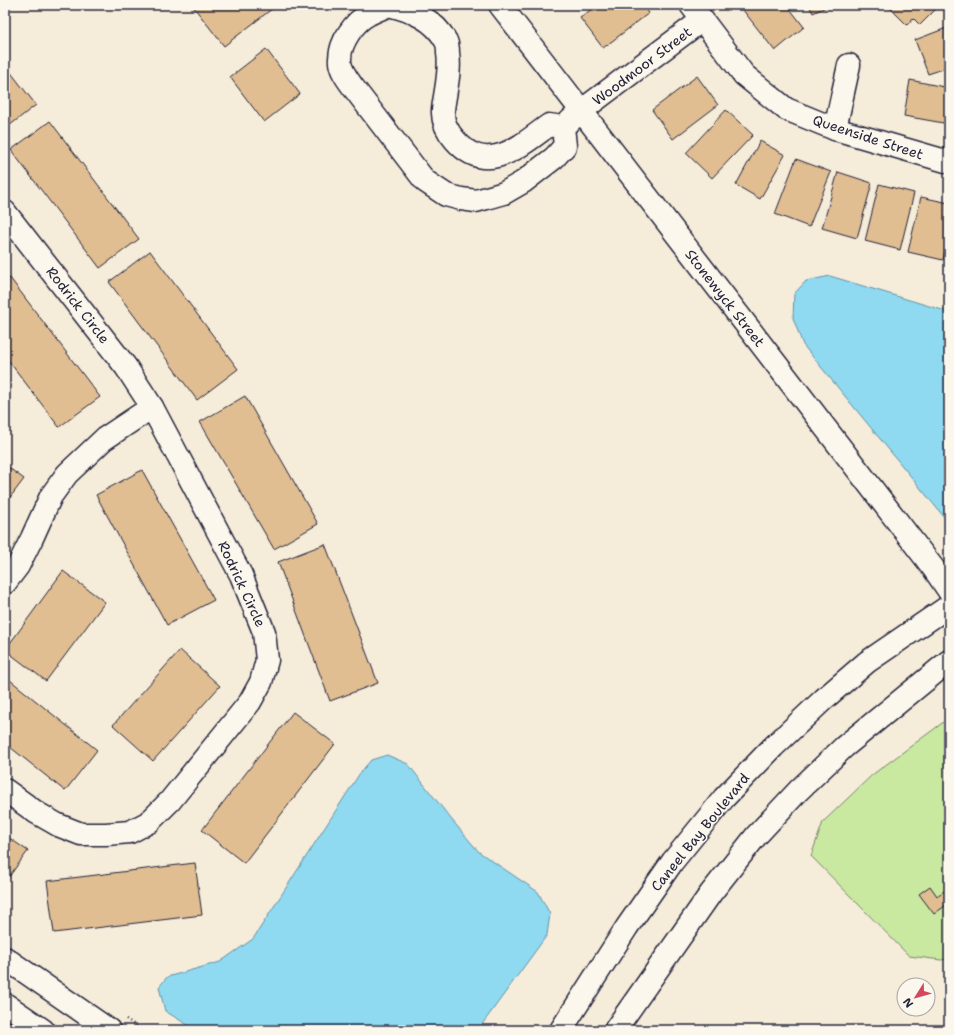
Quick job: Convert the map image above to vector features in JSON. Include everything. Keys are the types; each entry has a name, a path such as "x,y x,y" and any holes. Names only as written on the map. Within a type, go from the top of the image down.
{"street":[{"path":"389,5 406,9 423,16 436,27 447,42 449,61 448,81 443,112 447,130 459,145 474,156 492,158 518,148 549,125 563,128 565,146 554,158 523,182 504,193 476,201 446,195 425,181 353,87 345,75 339,60 342,46 348,32 368,15 389,5"},
{"name":"Stonewyck Street","path":"500,5 934,569 949,591"},
{"name":"Woodmoor Street","path":"563,128 697,13"},
{"name":"Queenside Street","path":"697,13 744,75 786,109 835,129 949,162"},
{"path":"835,129 849,65"},
{"name":"Rodrick Circle","path":"5,790 37,813 58,825 81,834 130,832 149,822 170,801 250,702 261,682 267,660 264,632 241,576 152,407 126,366 6,215"},
{"path":"5,583 18,566 51,496 67,474 104,439 152,407"},
{"name":"Caneel Bay Boulevard","path":"561,1030 631,921 673,861 724,798 773,747 824,699 867,662 949,606"},
{"path":"615,1030 711,893 756,836 799,790 844,747 949,661"},
{"path":"5,958 109,1030"},
{"path":"5,1004 43,1030"}],"green space":[{"path":"949,718 949,959 941,960 909,956 811,856 823,822 872,775"}],"water":[{"path":"830,276 949,312 949,523 803,345 793,318 794,294 806,281"},
{"path":"387,755 408,764 479,852 538,892 550,914 547,935 478,1030 196,1030 165,1011 159,987 167,977 220,962 253,939 360,773 371,760"}],"building":[{"path":"192,5 277,5 224,46"},
{"path":"597,5 643,5 649,13 603,48 580,18"},
{"path":"739,5 787,5 804,27 775,51"},
{"path":"809,5 830,5 813,13"},
{"path":"891,5 940,5 920,25 913,18 907,25 889,7"},
{"path":"949,27 949,67 928,74 915,40"},
{"path":"266,49 300,94 264,122 230,77"},
{"path":"5,65 36,105 5,129"},
{"path":"697,76 718,105 673,139 652,110"},
{"path":"910,80 949,88 949,124 904,116"},
{"path":"726,110 753,135 712,178 686,153"},
{"path":"50,121 139,239 100,268 11,150"},
{"path":"760,141 785,155 760,199 736,185"},
{"path":"796,159 831,172 809,227 775,214"},
{"path":"838,172 872,183 857,238 822,228"},
{"path":"879,184 914,193 900,250 865,241"},
{"path":"921,197 949,203 949,235 943,260 908,252"},
{"path":"150,251 238,369 197,400 109,282"},
{"path":"10,278 100,397 59,427 5,356 5,281"},
{"path":"245,396 318,524 274,549 200,422"},
{"path":"5,465 24,479 5,504"},
{"path":"142,470 214,600 167,625 96,495"},
{"path":"325,544 378,683 330,701 278,562"},
{"path":"63,571 105,602 46,681 5,650"},
{"path":"180,650 220,686 153,761 113,725"},
{"path":"5,676 97,750 65,791 5,743"},
{"path":"293,712 335,744 244,863 202,830"},
{"path":"5,835 28,851 5,882"},
{"path":"195,863 202,915 54,933 47,881"},
{"path":"930,886 937,896 947,889 949,891 949,903 934,914 919,894"}]}
